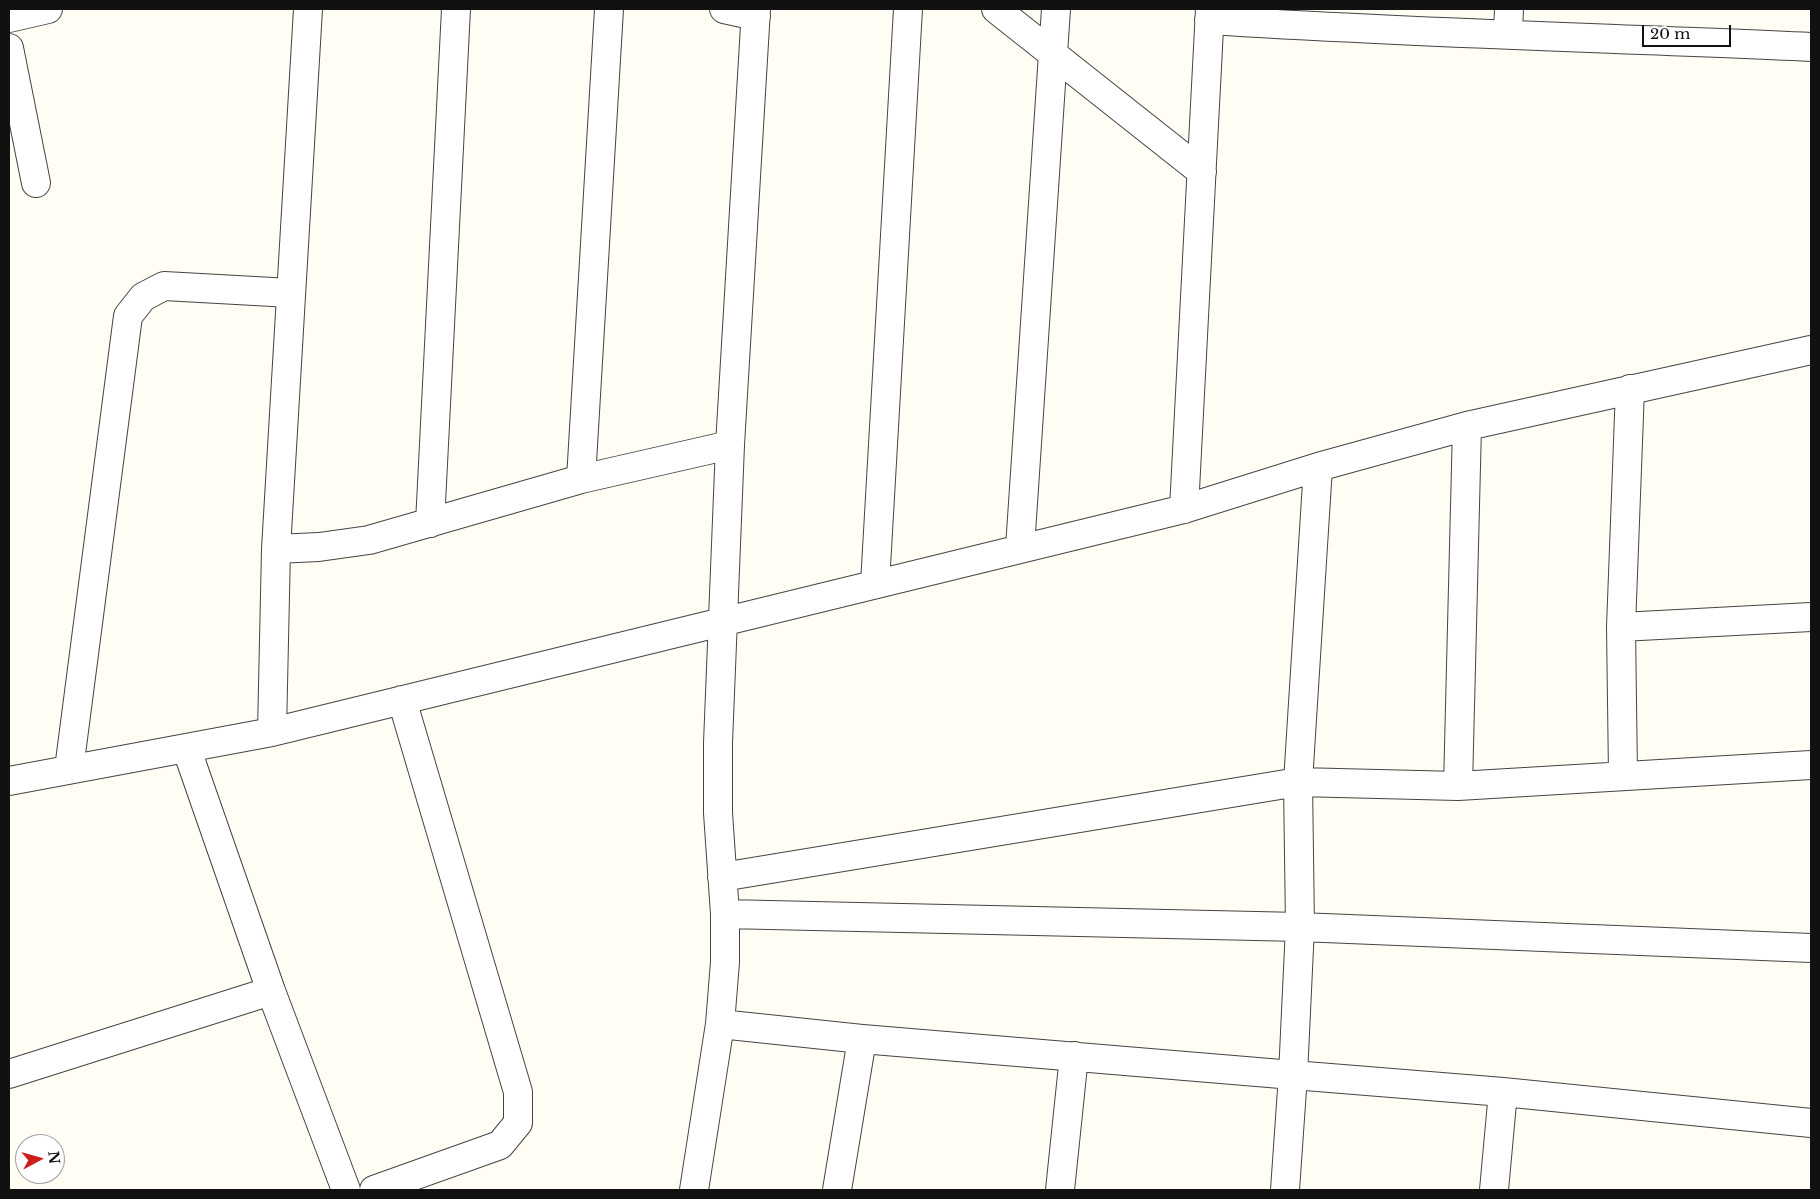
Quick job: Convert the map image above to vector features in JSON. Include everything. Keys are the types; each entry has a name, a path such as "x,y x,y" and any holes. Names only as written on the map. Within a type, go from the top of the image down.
{"street":[{"path":"9,18 48,9"},
{"path":"272,732 276,549 308,9"},
{"path":"430,523 456,9"},
{"path":"580,479 609,9"},
{"path":"694,1190 720,1024 725,962 725,914 718,743 730,445 756,13 724,9"},
{"path":"875,584 908,9"},
{"path":"996,9 1202,172"},
{"path":"1020,548 1056,9"},
{"path":"1184,509 1210,14 1357,19 1509,21 1811,47"},
{"path":"9,48 36,183"},
{"path":"69,769 128,316 143,297 164,286 291,293"},
{"path":"9,781 69,769 187,750 272,732 1184,509 1318,467 1467,426 1811,350"},
{"path":"1623,775 1621,627 1630,389"},
{"path":"1458,786 1467,426"},
{"path":"276,549 319,547 369,540 580,479 730,445"},
{"path":"1285,1190 1300,926 1298,782 1318,467"},
{"path":"1621,627 1811,617"},
{"path":"374,1190 500,1145 518,1123 518,1092 402,700"},
{"path":"187,750 271,991 346,1190"},
{"path":"722,877 1298,782 1458,786 1811,765"},
{"path":"725,914 1300,926 1811,948"},
{"path":"9,1074 271,991"},
{"path":"720,1024 862,1039 1503,1092 1811,1124"},
{"path":"836,1190 862,1039"},
{"path":"1060,1190 1074,1056"},
{"path":"1494,1190 1503,1092"}]}
